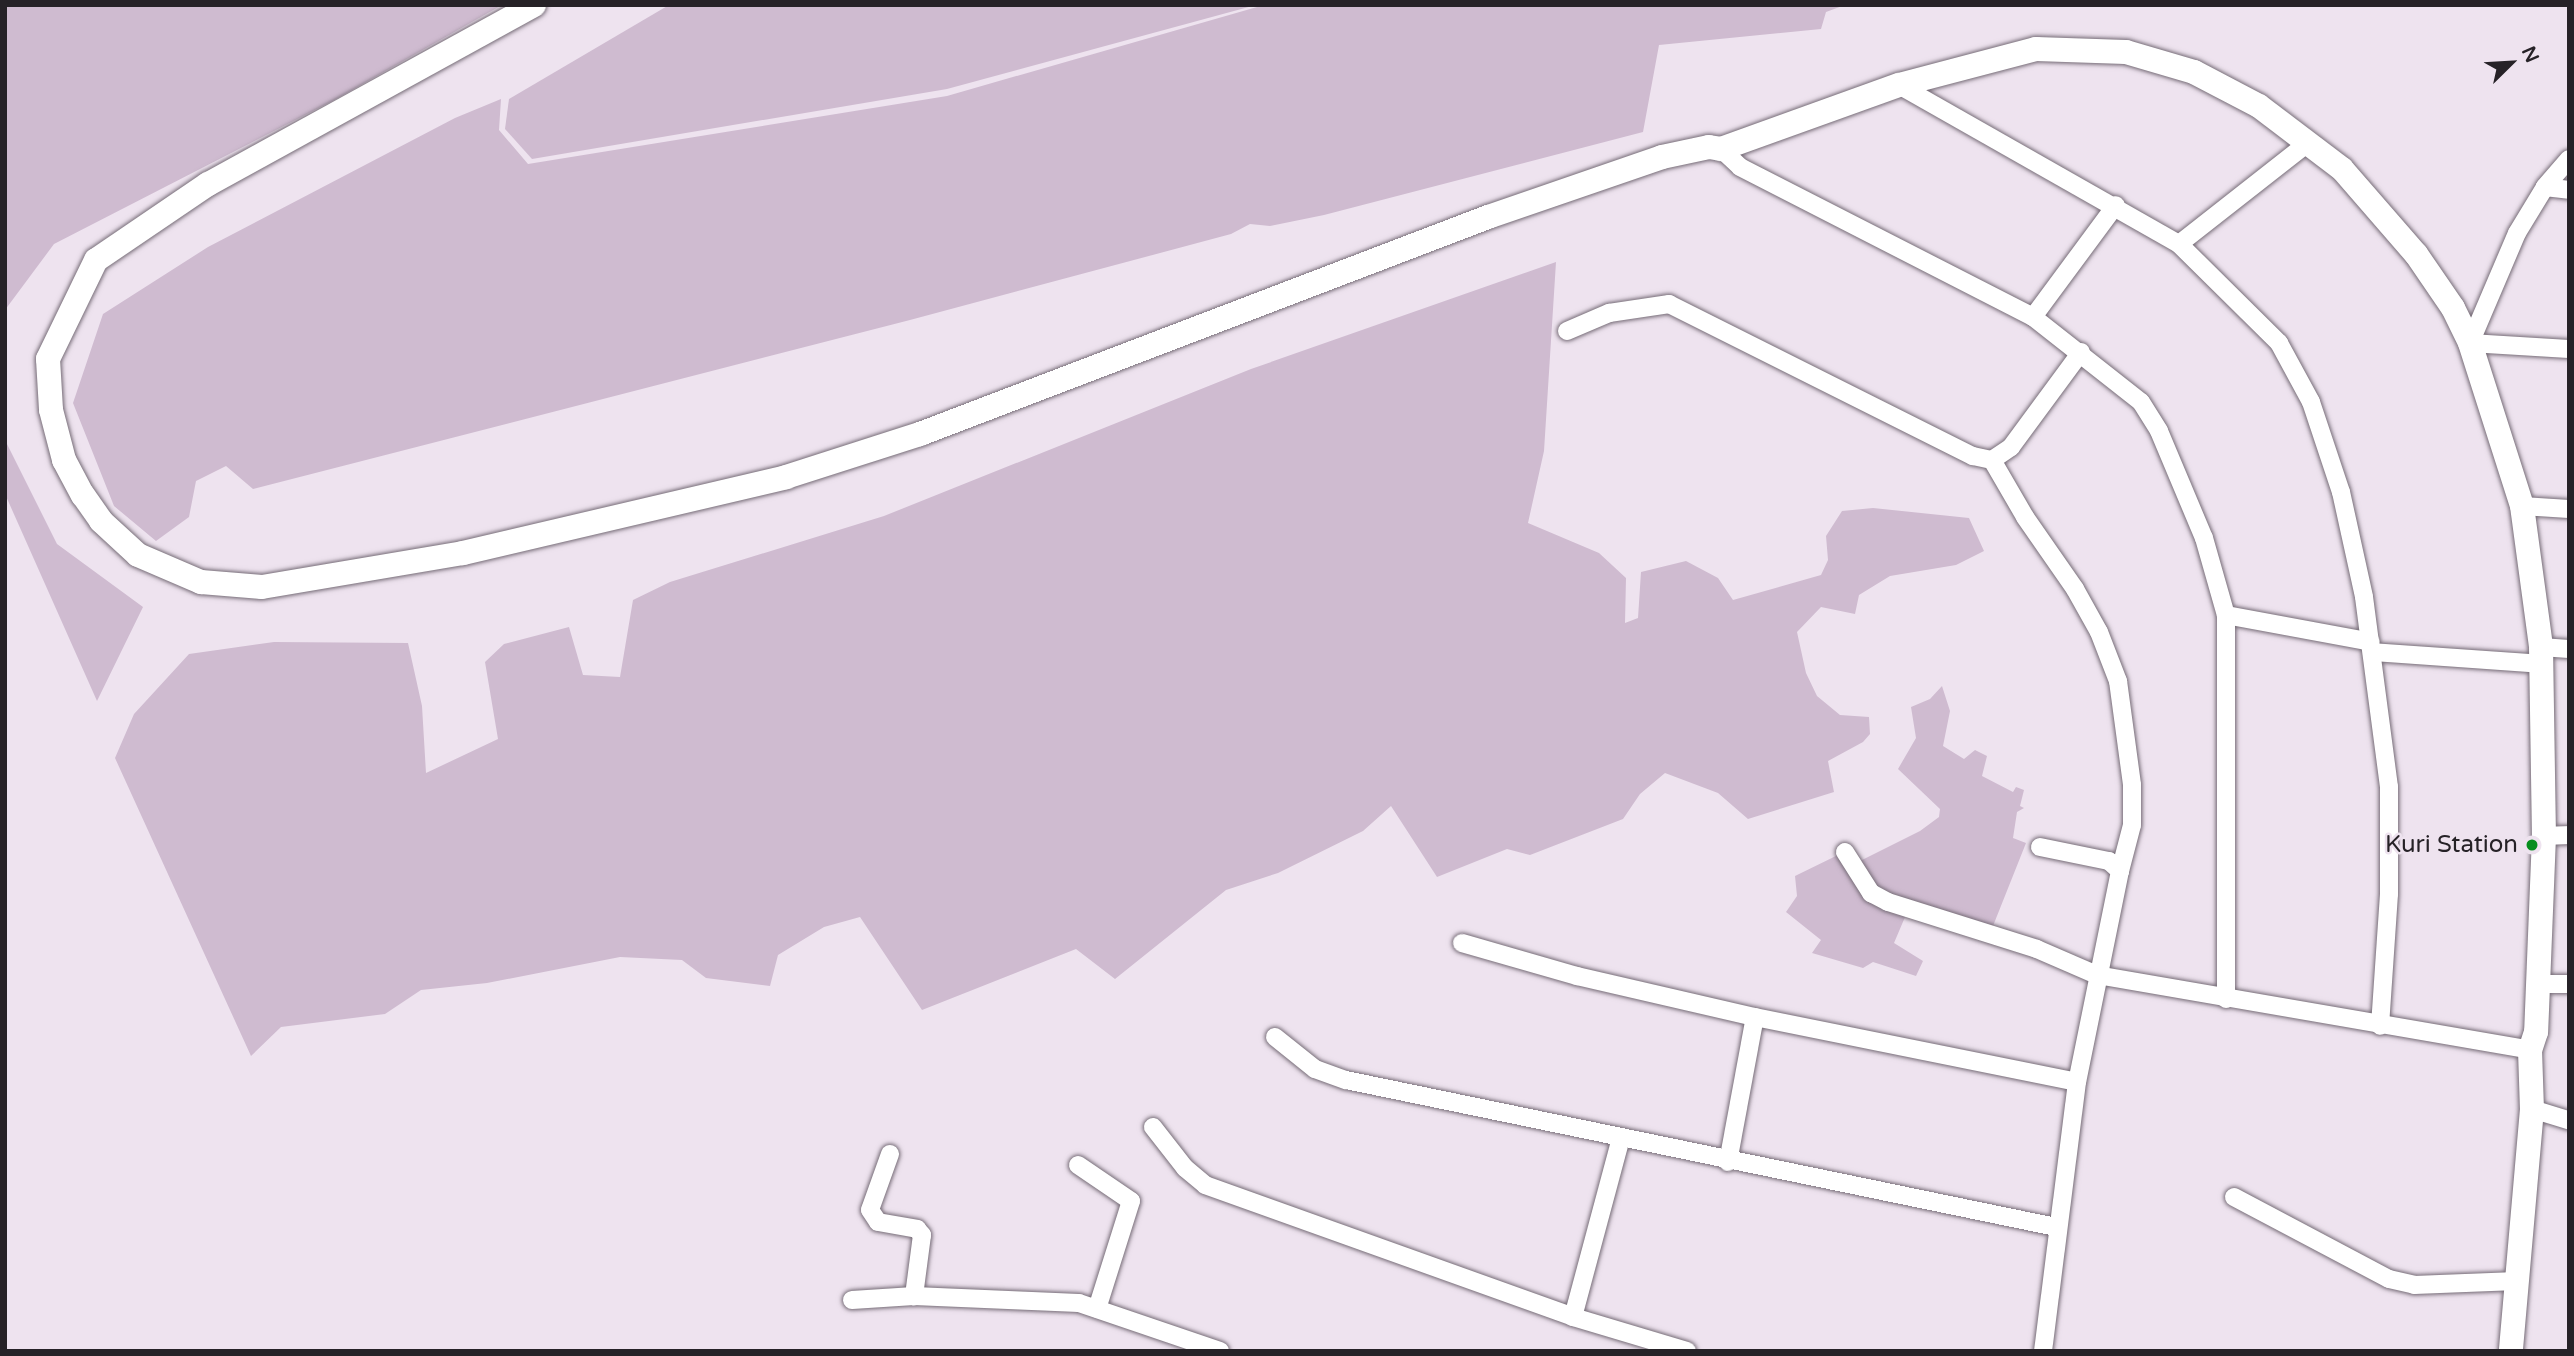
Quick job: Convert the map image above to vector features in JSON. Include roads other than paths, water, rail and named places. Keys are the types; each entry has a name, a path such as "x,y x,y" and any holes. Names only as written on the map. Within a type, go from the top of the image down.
{"main road":[{"path":"534,5 208,184 96,260 48,359 51,410 64,460 83,495 101,521 138,555 201,582 262,587 463,552 786,477 920,433 1488,217 1662,157 1709,147 1721,149 1899,85 2036,49 2126,52 2194,72 2259,106 2342,169 2416,254 2453,308 2470,343 2522,506 2541,656 2544,836 2536,1032 2530,1050 2532,1109 2511,1351"}],"street":[{"path":"1899,85 2116,205 2179,244 2279,343 2311,402 2341,492 2371,647 2389,787 2389,894 2380,1026"},
{"path":"2179,244 2309,142"},
{"path":"1721,149 1740,167 2033,317 2081,352 2141,402 2159,431 2204,538 2226,615 2226,999"},
{"path":"2569,159 2545,187 2517,233 2470,343 2569,349"},
{"path":"2545,187 2569,190"},
{"path":"2033,317 2116,205"},
{"path":"1567,331 1609,313 1669,304 1973,456 1992,460 2011,447 2081,352"},
{"path":"1992,460 2025,517 2075,589 2118,681 2132,785 2132,825 2097,975 2077,1082 2056,1227 2043,1351"},
{"path":"2522,506 2569,509"},
{"path":"2226,615 2371,647 2541,656 2569,649"},
{"path":"2544,836 2569,835"},
{"path":"2040,847 2109,862 2120,871"},
{"path":"1845,852 1871,893 1888,902 2036,949 2097,975 2530,1050"},
{"path":"1462,943 1577,976 1755,1017 2077,1082"},
{"path":"2536,984 2569,984"},
{"path":"1728,1162 1755,1017"},
{"path":"1275,1037 1315,1069 1346,1080 1728,1162 2056,1227"},
{"path":"2532,1109 2569,1119"},
{"path":"1153,1127 1185,1168 1205,1185 1573,1317 1687,1351"},
{"path":"1573,1317 1621,1138"},
{"path":"890,1154 870,1210 878,1222 917,1229 922,1234 914,1296"},
{"path":"1077,1165 1131,1201 1097,1309"},
{"path":"2234,1197 2389,1279 2414,1285 2517,1281"},
{"path":"852,1300 914,1296 1047,1298 1097,1309 1220,1351"}],"place":[{"name":"Kuri Station","path":"2532,845"}]}
